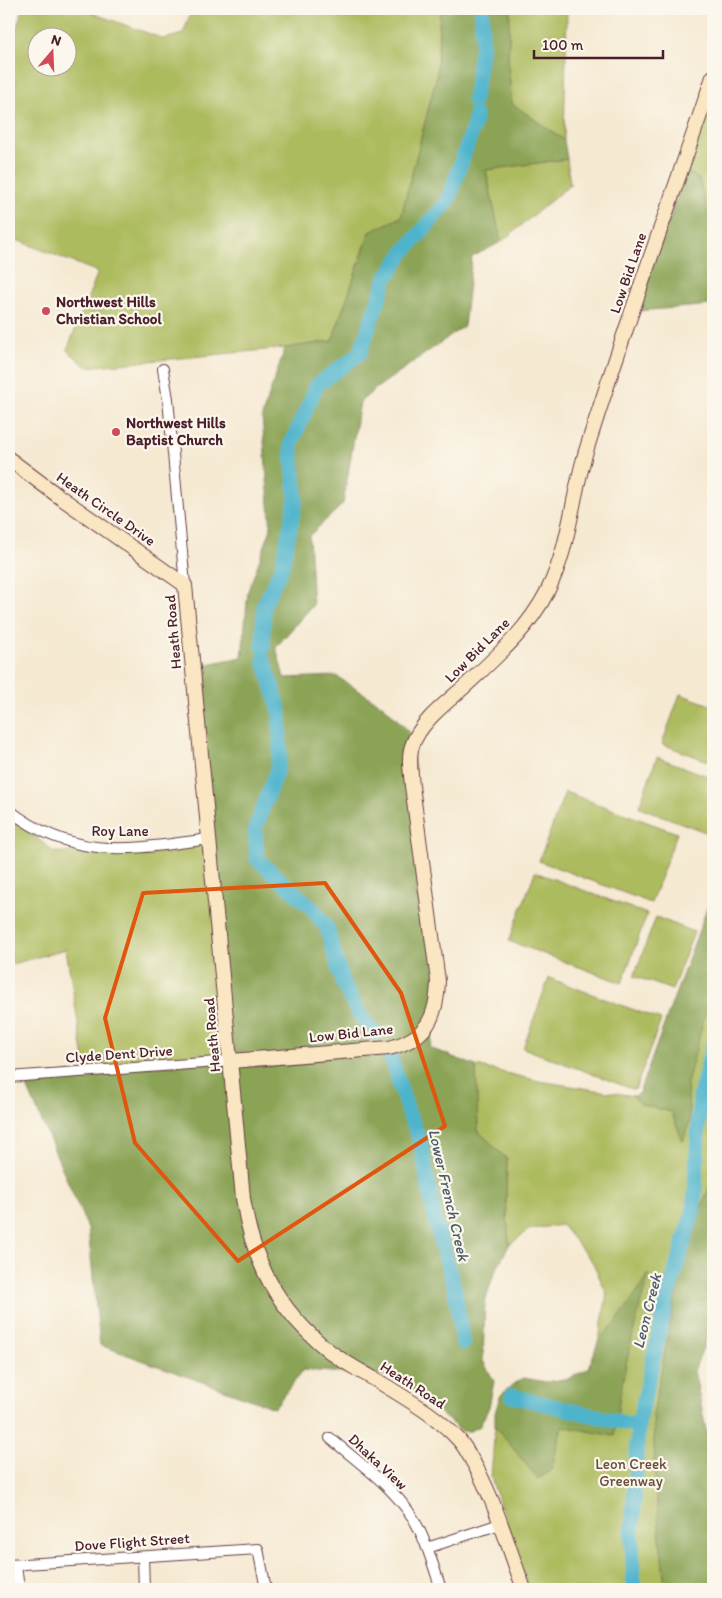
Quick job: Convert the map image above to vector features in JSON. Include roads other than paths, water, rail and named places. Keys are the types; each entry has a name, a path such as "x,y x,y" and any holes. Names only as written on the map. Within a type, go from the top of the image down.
{"street":[{"name":"Low Bid Lane","path":"231,1061 389,1048 401,1045 422,1032 434,1014 438,994 438,981 412,786 410,758 412,747 421,731 444,705 515,638 533,615 557,572 571,521 579,472 617,355 713,77"},
{"name":"Heath Road","path":"163,369 168,398 246,1220 255,1250 270,1284 296,1321 330,1351 423,1409 449,1430 468,1453 489,1492 524,1589"},
{"name":"Heath Circle Drive","path":"9,459 185,585"},
{"name":"Roy Lane","path":"9,810 52,836 67,842 90,847 124,849 209,839"},
{"name":"Clyde Dent Drive","path":"9,1078 231,1061"},
{"name":"Dhaka View","path":"330,1438 387,1486 413,1518 427,1548 441,1589"},
{"path":"427,1548 500,1524"},
{"name":"Dove Flight Street","path":"12,1565 258,1549 266,1589"},
{"path":"143,1557 144,1589"},
{"path":"12,1565 18,1589"}],"waterway":[{"name":"Lower French Creek","path":"474,100 482,45 482,9"},
{"name":"Lower French Creek","path":"263,647 264,605 282,567 296,499 291,444 317,385 360,353 386,278 402,254 448,201 475,122 475,114"},
{"name":"Lower French Creek","path":"264,660 280,711 280,754 277,770 255,829 257,859 312,908 327,928 343,984 359,1014 375,1034"},
{"name":"Leon Creek","path":"634,1589 632,1540 638,1426 666,1303 694,1208 700,1096 713,1044"},
{"name":"Lower French Creek","path":"391,1058 408,1112 420,1140 436,1224 455,1290 463,1343"},
{"name":"Lower French Creek","path":"512,1396 638,1426"}],"place":[{"name":"Northwest Hills Christian School","path":"46,311"},
{"name":"Northwest Hills Baptist Church","path":"116,432"}],"park label":[{"name":"Leon Creek Greenway","path":"631,1472"}]}
